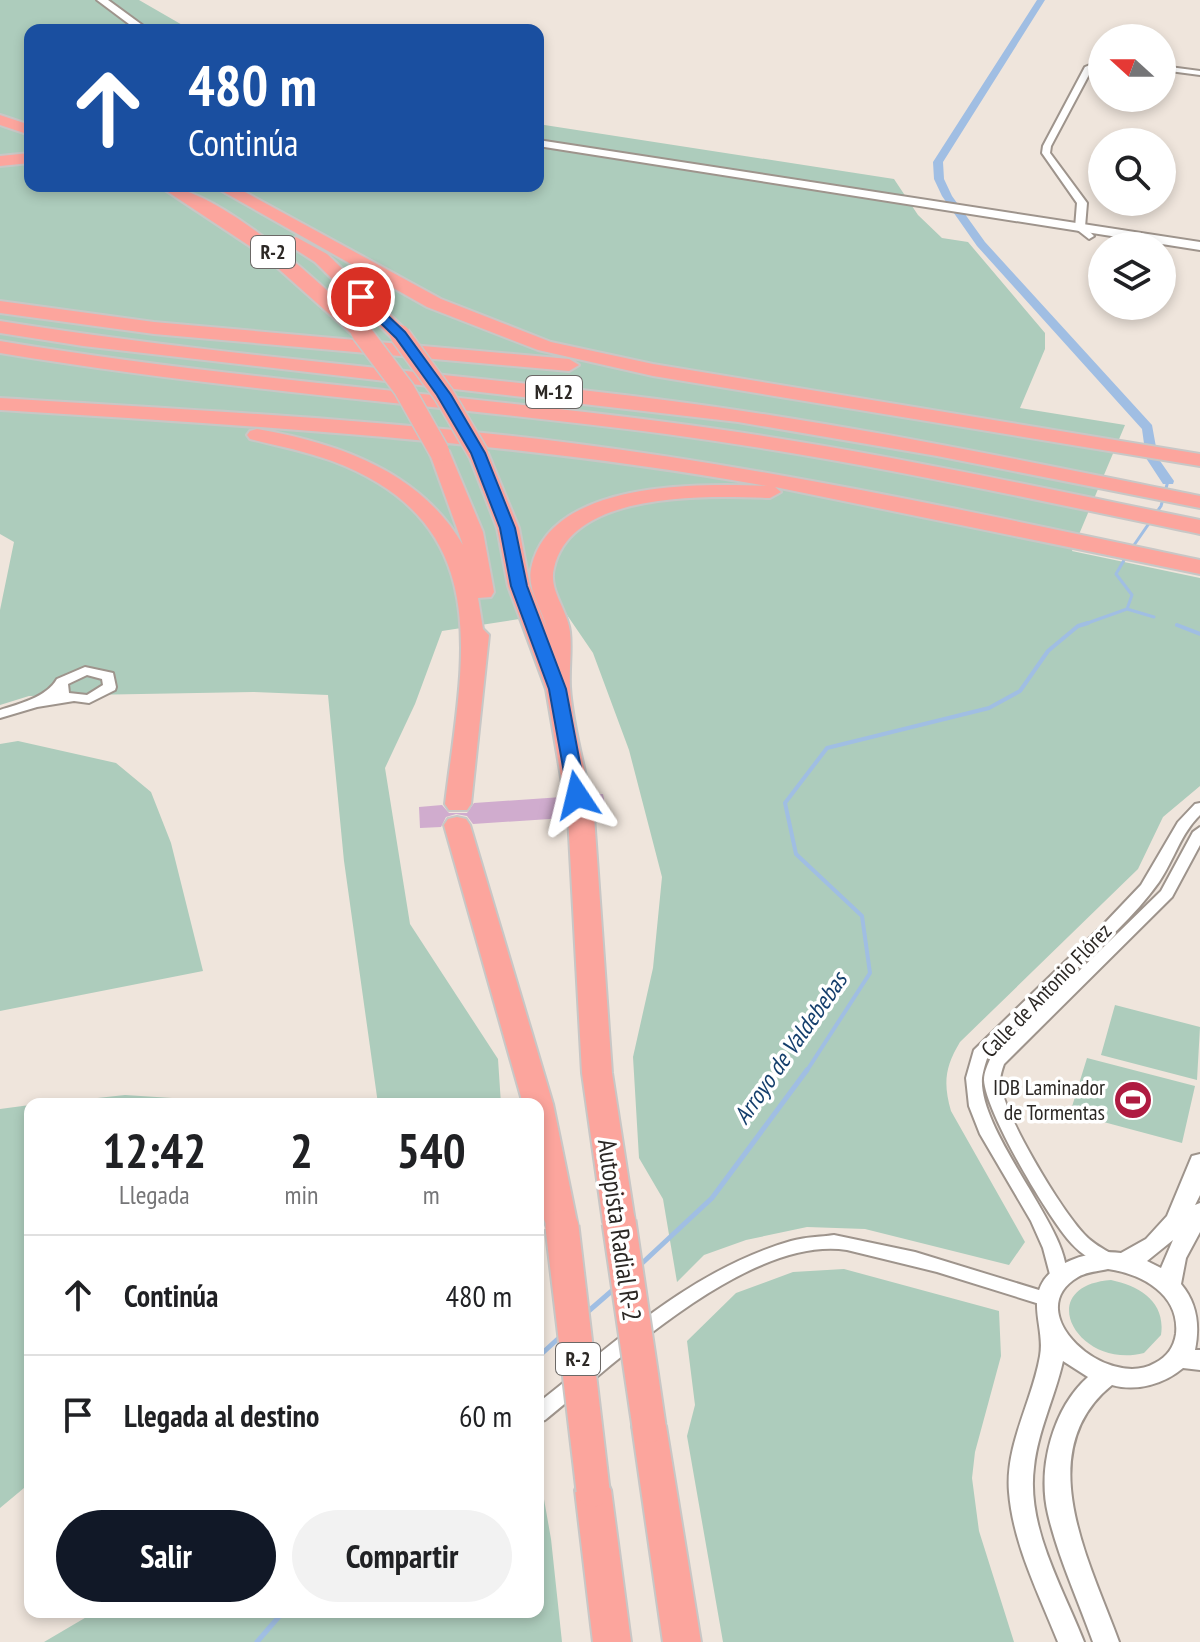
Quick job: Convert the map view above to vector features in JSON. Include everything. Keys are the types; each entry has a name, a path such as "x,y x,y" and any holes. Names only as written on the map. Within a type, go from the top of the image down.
{"highway":[{"path":"0,105 24,112"},
{"path":"0,120 24,128"},
{"path":"0,161 24,159"},
{"name":"R-2","path":"177,192 249,234 295,269 361,332 404,389 439,451 472,532 484,598 474,651 457,815 536,1098"},
{"name":"Autopista Radial R-2","path":"216,192 321,258 400,335 444,395 478,453 508,528 519,586 558,689 579,806 597,1073 682,1642"},
{"path":"232,192 434,303 504,333 614,363 1200,460"},
{"path":"0,307 109,324 577,366 870,407"},
{"path":"0,318 91,328 334,343"},
{"name":"M-12","path":"0,327 197,355 673,407 881,440 1200,502"},
{"name":"M-12","path":"0,347 108,365 671,428 807,450 1200,527"},
{"path":"0,402 412,433 572,449 792,482 1200,567"},
{"path":"0,412 263,435 315,447 369,468 423,507 452,544 462,570 474,651"},
{"path":"558,689 558,626 542,589 543,563 558,536 600,509 652,495 740,491 807,495 964,517"},
{"name":"R-2","path":"544,1136 562,1227 612,1642"}],"street":[{"path":"98,4 119,24"},
{"path":"98,4 133,24"},
{"path":"1084,232 1082,203 1050,160 1047,146 1088,69"},
{"path":"1176,70 1200,73"},
{"path":"544,144 911,206"},
{"path":"544,151 1088,233"},
{"path":"1084,232 1200,246"},
{"path":"1176,249 1200,253"},
{"path":"0,714 35,703 70,698 82,700 102,695 110,687 111,679 104,673 85,671 66,678 61,686 35,703"},
{"path":"61,686 62,693 70,698"},
{"name":"Calle de Antonio Flórez","path":"1058,1277 1057,1258 1049,1235 976,1110 974,1067 982,1050 1149,885 1168,856 1184,821 1200,807"},
{"name":"Calle de Antonio Flórez","path":"1116,1261 1076,1237 1019,1146 997,1102 991,1081 997,1061 1167,894 1200,832"},
{"path":"1116,1261 1144,1269 1169,1286 1192,1310 1188,1342 1190,1359 1149,1376 1108,1375 1072,1357 1054,1337 1048,1325 1046,1299 1058,1277 1072,1267 1116,1261 1157,1245 1168,1234 1200,1162"},
{"path":"1169,1286 1175,1257 1200,1212"},
{"path":"544,1409 685,1301 739,1266 775,1252 834,1242 887,1252 1046,1299"},
{"path":"1054,1337 1051,1366 1021,1467 1020,1488 1023,1511 1071,1642"},
{"path":"1106,1642 1060,1513 1056,1491 1060,1457 1076,1407 1089,1388 1108,1375"}],"green space":[{"path":"0,0 139,0 181,24 24,24 24,192 544,192 544,125 894,179 918,215 942,238 968,242 1045,333 1045,349 1020,408 1125,425 1072,551 1200,578 1200,786 1163,817 1138,869 960,1042 951,1059 946,1083 951,1111 1025,1242 1009,1265 865,1229 807,1227 746,1240 704,1255 677,1282 663,1199 639,1158 633,1057 653,968 662,877 629,750 593,653 565,612 442,631 415,704 385,768 410,924 498,1059 501,1098 377,1098 344,861 328,695 253,692 29,696 0,705 0,610 14,542 0,534"},
{"path":"18,741 116,763 151,792 171,843 203,971 0,1011 0,744"},
{"name":"IDB Laminador de Tormentas","path":"1115,1005 1200,1027 1197,1080 1101,1055"},
{"name":"IDB Laminador de Tormentas","path":"1087,1058 1195,1086 1182,1143 1070,1113"},
{"path":"125,1095 172,1098 97,1098"},
{"path":"24,1106 24,1488 0,1508 0,1109"},
{"path":"844,1269 999,1311 1001,1356 975,1452 972,1478 979,1531 1014,1642 723,1642 687,1436 695,1405 687,1341 736,1293 793,1272"},
{"path":"1111,1280 1141,1291 1159,1313 1161,1335 1144,1353 1120,1355 1099,1350 1083,1339 1073,1325 1069,1310 1073,1296 1087,1286"},
{"path":"544,1499 562,1642 44,1642 85,1618 544,1618"}],"building":[{"path":"593,794 603,794 607,814 597,815 591,807 580,805 570,808 565,818 473,824 467,816 456,814 446,817 441,827 420,828 419,807 442,805 449,813 467,813 474,803 562,797 568,804 586,804"}],"waterway":[{"name":"Arroyo de Valdebebas","path":"1041,0 938,162 939,179 947,196 981,244 1148,428 1152,458 1168,481"},
{"name":"Arroyo de Valdebebas","path":"1132,548 1161,506 1168,481"},
{"name":"Arroyo de Valdebebas","path":"1127,555 1116,574 1132,595 1127,609"},
{"name":"Arroyo de Valdebebas","path":"1086,624 1127,609"},
{"path":"1127,609 1154,617"},
{"name":"Arroyo de Valdebebas","path":"806,1072 870,973 862,916 796,854 785,803 827,748 989,708 1020,691 1048,651 1078,626 1086,624"},
{"path":"1177,625 1200,634"},
{"name":"Arroyo de Valdebebas","path":"638,1267 712,1198 807,1070"},
{"name":"Arroyo de Valdebebas","path":"584,1315 614,1289"},
{"name":"Arroyo de Valdebebas","path":"544,1352 560,1337"},
{"name":"Arroyo de Valdebebas","path":"257,1642 278,1618"}],"place":[{"name":"IDB Laminador de Tormentas","path":"1133,1100"}],"route":[{"path":"361,297 400,335 444,395 478,453 508,528 519,586 558,689 577,795"}]}
